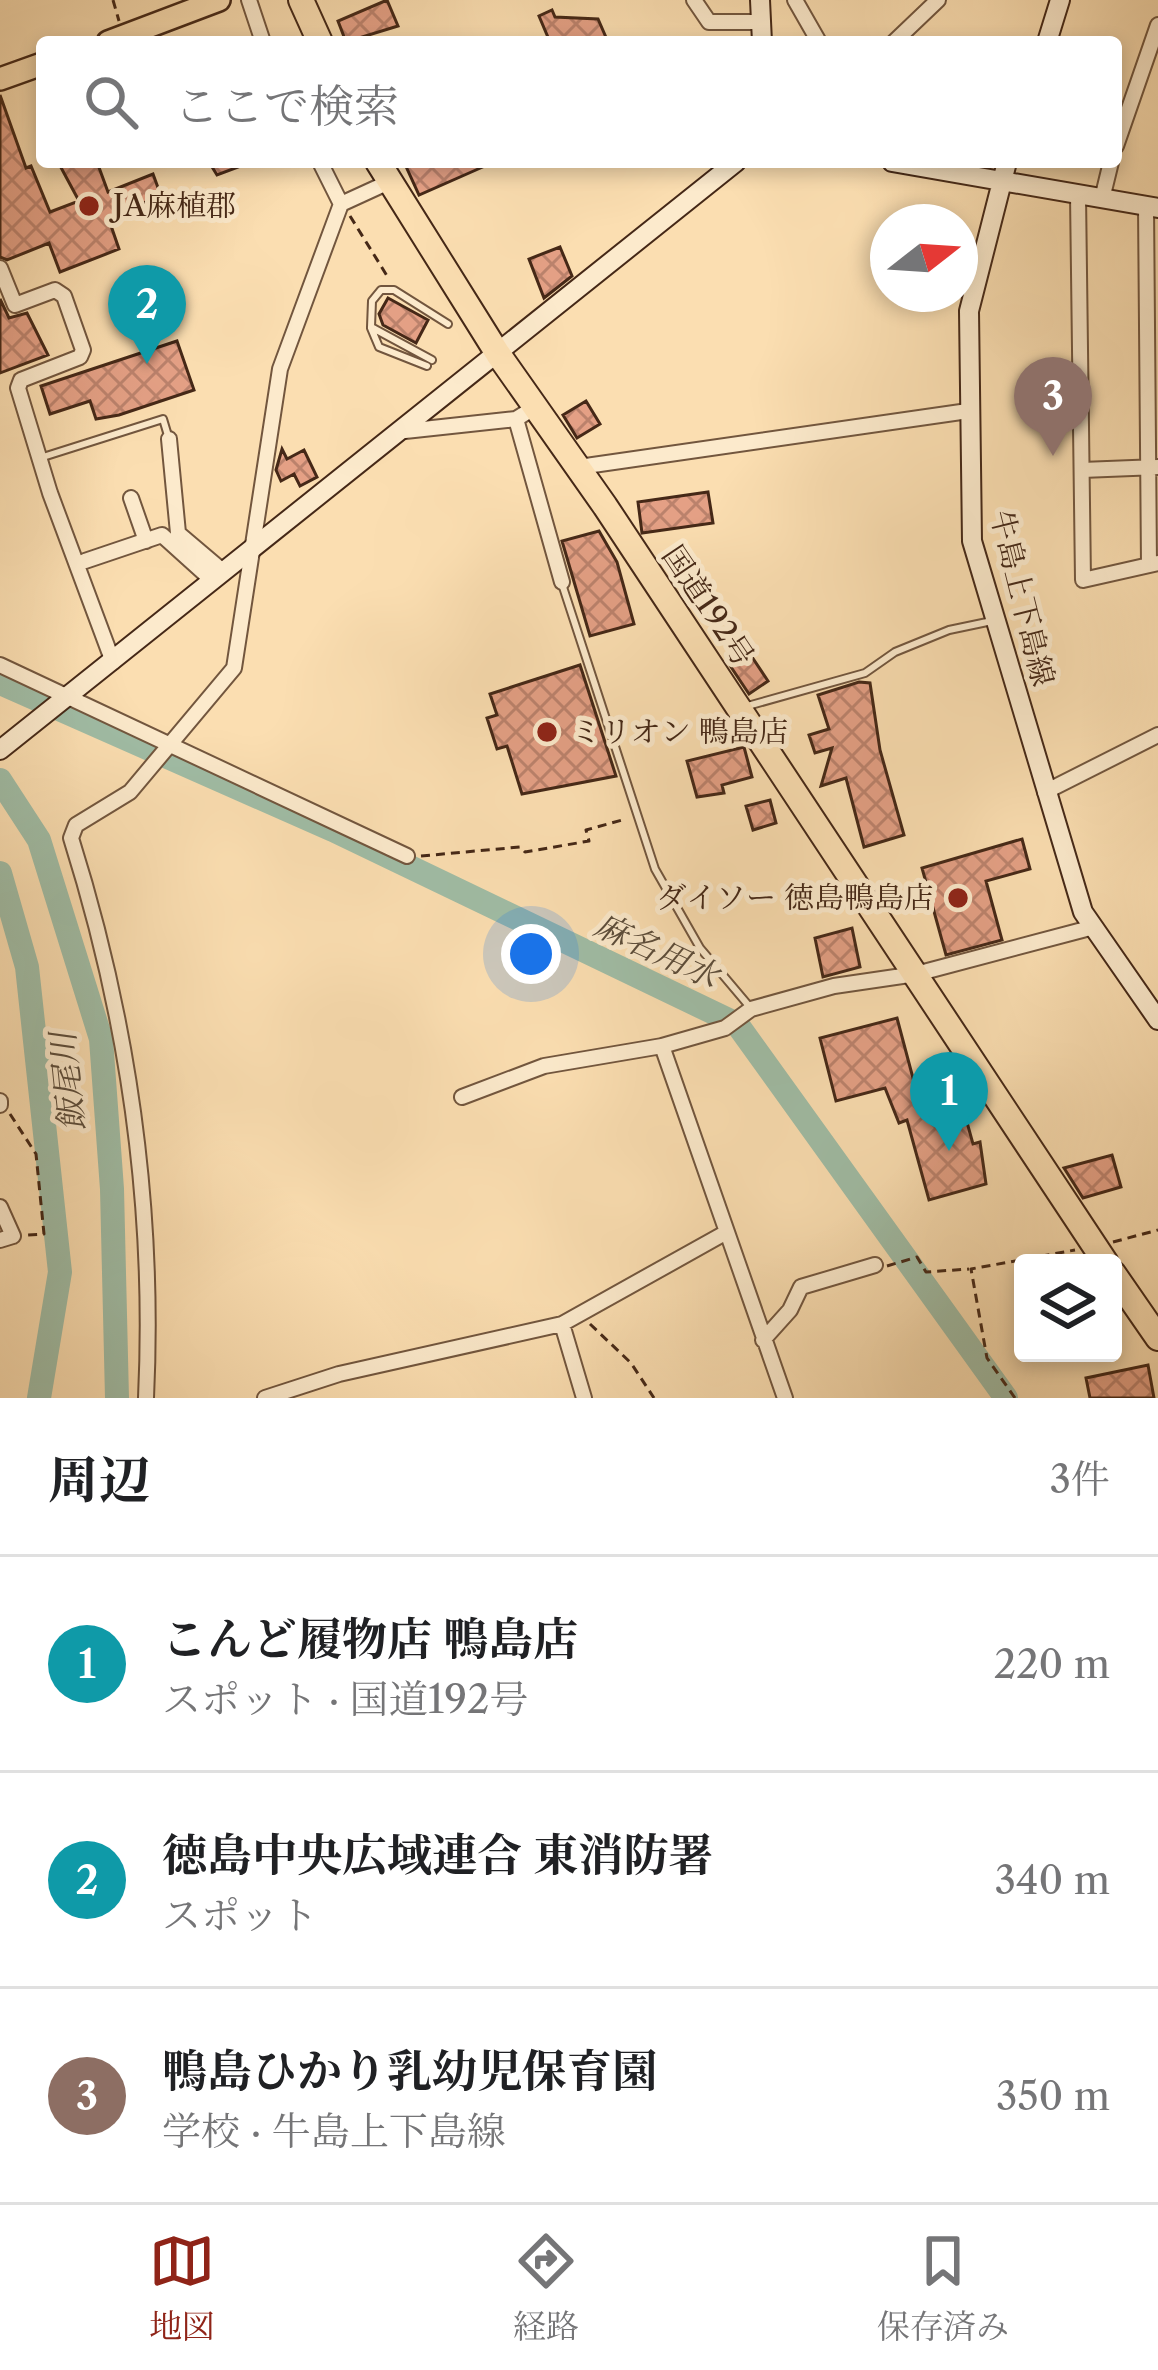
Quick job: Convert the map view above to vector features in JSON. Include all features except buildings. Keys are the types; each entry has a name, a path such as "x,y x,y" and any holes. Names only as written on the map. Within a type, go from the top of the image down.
{"highway":[{"path":"301,0 317,36"},
{"name":"国道192号","path":"384,172 498,354 526,412 579,467 1100,1254"},
{"path":"1122,1286 1158,1338"}],"main road":[{"path":"124,36 219,0"},
{"path":"0,79 36,66"}],"street":[{"path":"249,0 261,36"},
{"path":"694,0 709,22 761,32 760,0"},
{"path":"795,0 816,36"},
{"path":"900,36 938,0"},
{"path":"1049,36 1060,0"},
{"path":"1122,129 1158,25"},
{"path":"323,168 341,204"},
{"path":"0,750 729,168"},
{"path":"925,168 1152,207 1154,564 1083,580 1078,195"},
{"name":"牛島上下島線","path":"1005,168 969,311 967,508 992,621 1090,928 1158,1020"},
{"path":"1102,199 1110,168"},
{"path":"146,1398 148,1281 136,1132 106,948 71,838 76,825 119,800 158,762 234,668 280,369 341,204 384,172"},
{"path":"0,268 8,308 55,290 64,296 83,350 80,357 21,380 18,388 113,662"},
{"path":"579,467 968,411"},
{"path":"405,431 526,412 562,582"},
{"path":"169,439 178,532 219,576"},
{"path":"1082,470 1152,467"},
{"path":"131,498 146,541"},
{"path":"85,561 162,536 219,576"},
{"path":"0,665 63,701 407,856"},
{"path":"1046,792 1158,735"},
{"path":"462,1097 544,1066 662,1046 724,1028 745,1012 834,986 916,974 1090,928"},
{"path":"662,1046 785,1398"},
{"path":"0,1207 6,1238"},
{"path":"266,1398 339,1374 562,1324 725,1233"},
{"path":"763,1340 790,1310 801,1287 875,1265"},
{"path":"562,1324 584,1398"}],"lane":[{"path":"371,327 429,363 380,347 371,327 372,301 387,289 448,324"},
{"path":"39,458 163,419 169,439"},
{"path":"562,582 655,869 700,948 745,1012"},
{"path":"740,708 865,673 895,652 950,630 992,621"}],"path":[{"path":"407,856 589,841 586,830 638,816"},
{"path":"0,1103 36,1154 44,1234 6,1238"},
{"path":"1103,1254 1158,1230"},
{"path":"902,1266 917,1257 926,1272 1014,1264"},
{"path":"971,1269 987,1358 1015,1398"},
{"path":"580,1316 631,1363 654,1398"}],"waterway":[{"name":"麻名用水","path":"0,683 333,830 737,1024 1006,1398"},
{"name":"飯尾川","path":"0,780 39,840 101,1039 112,1189 117,1398"},
{"name":"麻名用水","path":"0,873 27,967 60,1272 39,1398"}],"place":[{"name":"JA麻植郡","path":"89,206"},
{"name":"徳島中央広域連合 東消防署","path":"147,364"},
{"name":"鴨島ひかり乳幼児保育園","path":"1053,456"},
{"name":"ミリオン 鴨島店","path":"547,732"},
{"name":"ダイソー 徳島鴨島店","path":"958,898"},
{"name":"こんど履物店 鴨島店","path":"949,1151"}]}
